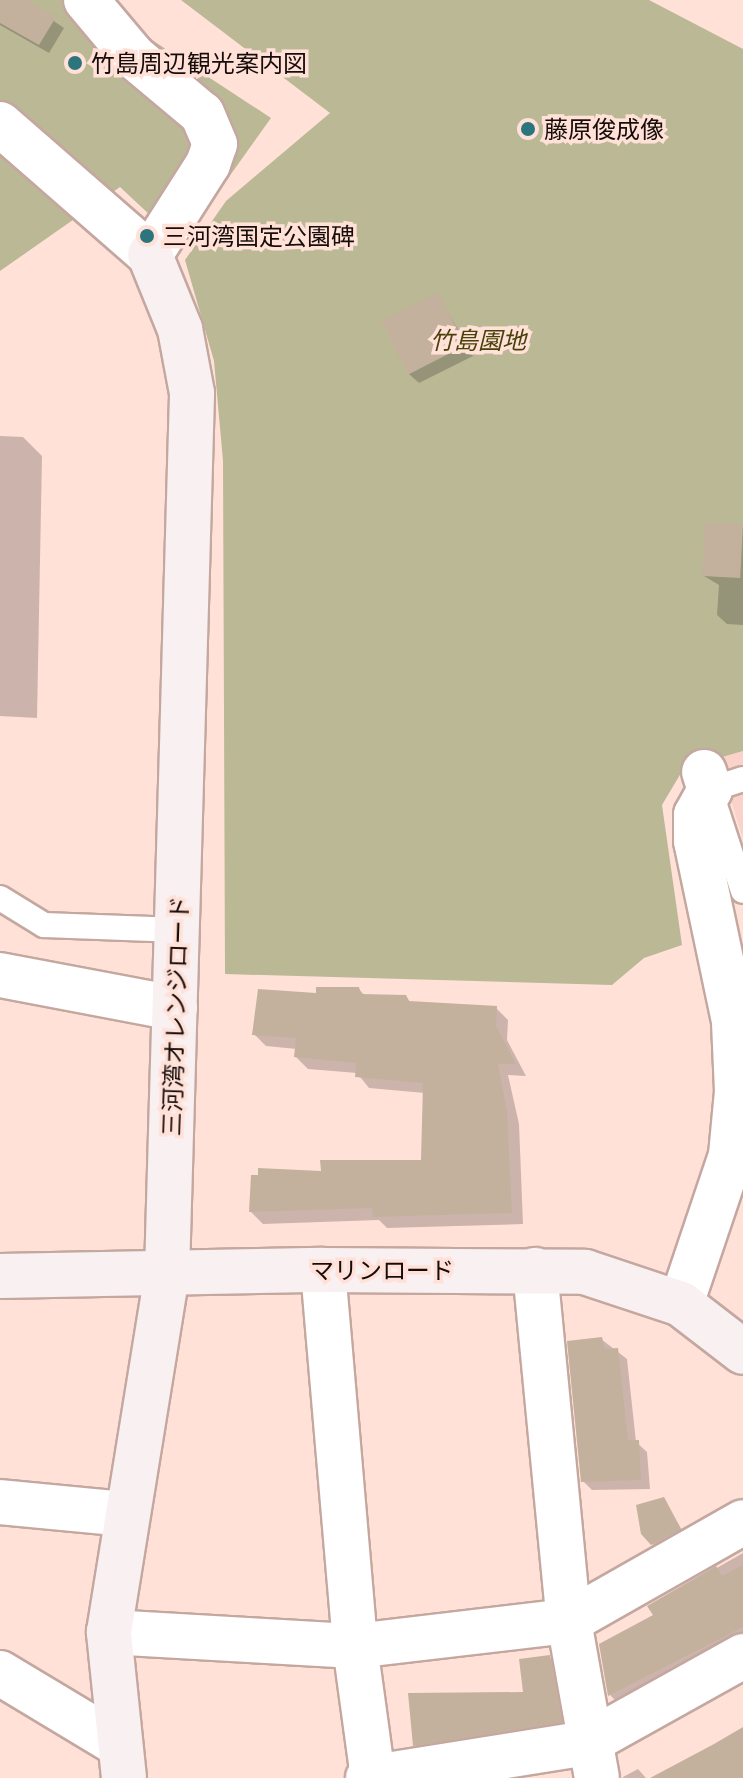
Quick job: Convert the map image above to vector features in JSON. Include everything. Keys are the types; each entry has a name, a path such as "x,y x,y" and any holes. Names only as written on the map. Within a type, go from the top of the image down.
{"street":[{"path":"0,124 150,255 208,164 215,144 202,114 133,56 86,0"},
{"name":"三河湾オレンジロード","path":"121,1761 109,1632 125,1514 167,1273 192,393 180,329 150,255"},
{"path":"681,1304 732,1185 737,1091 734,1021 696,841 696,815 719,781"},
{"path":"0,975 175,1008"},
{"path":"323,1270 355,1646 372,1778 592,1761 743,1656"},
{"name":"マリンロード","path":"0,1276 323,1270 585,1272 681,1304 743,1352"},
{"path":"535,1270 569,1621 592,1761"},
{"path":"0,1502 125,1514"},
{"path":"109,1632 355,1646 569,1621 743,1522"},
{"path":"0,1673 121,1761"}],"lane":[{"path":"719,781 743,891"},
{"path":"0,898 44,925 179,930"}],"shaded area":[{"path":"743,751 743,839 718,758"}],"green space":[{"path":"0,0 91,0 271,118 181,244 120,187 0,271"},
{"name":"竹島園地","path":"181,0 649,0 743,49 743,751 684,768 662,805 682,945 644,958 612,985 225,974 223,461 214,361 185,260 226,201 330,113"}],"building":[{"path":"0,0 27,0 56,17 39,45 0,23"},
{"path":"438,292 465,345 408,375 381,321"},
{"path":"705,523 743,525 740,578 702,576"},
{"path":"316,987 359,987 361,994 406,995 409,1001 497,1006 496,1026 516,1064 498,1064 507,1111 512,1213 373,1217 372,1208 249,1212 251,1175 258,1175 258,1168 321,1171 320,1160 421,1160 423,1083 355,1077 356,1063 294,1057 296,1038 252,1035 258,989 316,993"},
{"path":"602,1337 605,1349 618,1348 628,1440 639,1440 641,1480 581,1482 567,1341"},
{"path":"664,1497 681,1529 651,1545 641,1534 636,1505"},
{"path":"743,1565 743,1627 608,1696 599,1644 653,1615 647,1606 716,1566 722,1576"},
{"path":"550,1655 562,1722 413,1746 408,1693 523,1692 519,1659"},
{"path":"743,1727 743,1778 650,1778 714,1744"}],"place":[{"name":"竹島周辺観光案内図","path":"75,63"},
{"name":"藤原俊成像","path":"528,129"},
{"name":"三河湾国定公園碑","path":"147,236"}]}
